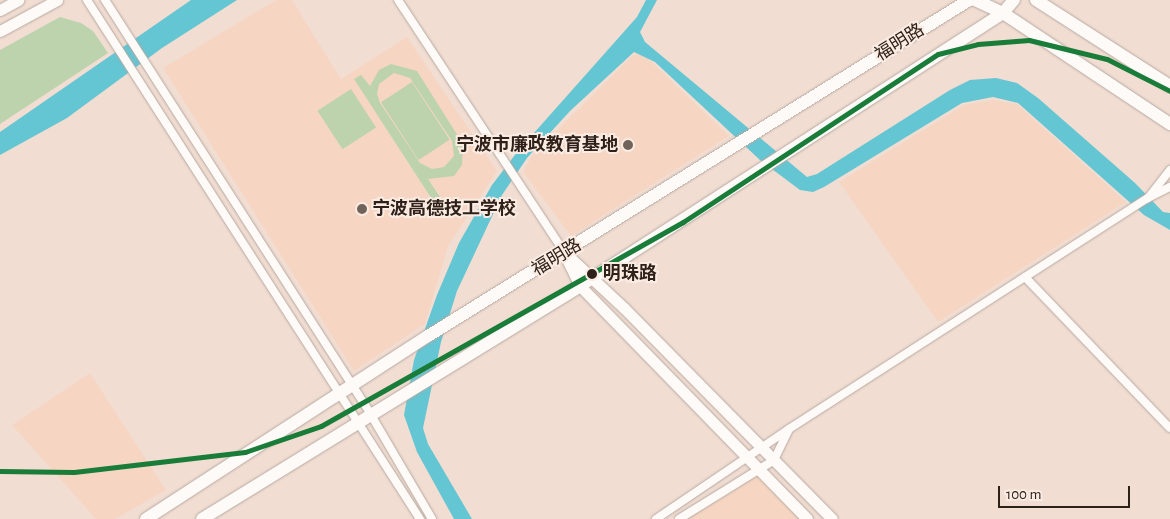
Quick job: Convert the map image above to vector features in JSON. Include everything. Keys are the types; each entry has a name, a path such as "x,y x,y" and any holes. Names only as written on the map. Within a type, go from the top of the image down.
{"main road":[{"path":"0,10 18,0"},
{"path":"0,31 57,0"},
{"name":"福明路","path":"146,519 339,392 969,0"},
{"path":"975,0 1003,13 1170,124"},
{"name":"福明路","path":"202,519 593,278 1003,13 1014,0"},
{"path":"1036,0 1170,86"},
{"path":"565,253 593,278 832,519"},
{"path":"565,253 580,286 807,519"}],"street":[{"path":"87,0 420,519"},
{"path":"105,0 371,416 432,519"},
{"path":"398,0 565,253"},
{"path":"1148,198 1170,170"},
{"path":"656,519 667,516 788,429 1148,198 1170,187"},
{"path":"1025,277 1170,428"},
{"path":"679,519 774,460 788,429"}],"shaded area":[{"name":"宁波高德技工学校","path":"276,0 292,0 341,79 407,37 497,171 448,246 425,324 354,371 163,68"},
{"name":"宁波市廉政教育基地","path":"642,53 729,136 571,236 523,172 533,154 632,56"},
{"path":"993,100 1017,104 1126,202 938,322 839,182 964,105"},
{"path":"90,373 166,490 115,519 96,519 12,425"},
{"path":"757,475 802,519 685,519"}],"green space":[{"path":"60,17 81,23 93,31 108,53 0,124 0,50"},
{"path":"391,64 417,71 463,144 462,165 454,176 428,179 444,203 437,207 354,79 361,75 370,86 379,70","holes":["394,73 410,78 452,141 454,156 444,167 432,169 420,163 380,103 377,94 379,84"]},
{"path":"412,82 450,140 419,160 381,102"},
{"path":"351,89 376,128 343,149 317,111"}],"water":[{"path":"191,0 237,0 162,48 67,118 0,155 0,132"},
{"path":"646,0 657,0 640,32 645,42 807,177 817,174 950,90 970,80 996,78 1017,83 1038,98 1135,183 1163,212 1170,213 1170,230 1144,215 1018,103 993,97 962,103 824,187 813,192 800,190 760,160 655,62 634,52 570,111 527,158 502,195 457,291 441,342 423,428 428,444 472,519 454,519 417,452 404,415 414,360 437,295 459,243 492,185 518,151 637,17"}],"transit line":[{"path":"0,471 74,472 245,452 321,426 683,222 938,54 978,44 1029,40 1107,59 1170,91"}],"place":[{"name":"宁波市廉政教育基地","path":"628,145"},
{"name":"宁波高德技工学校","path":"362,209"},
{"name":"明珠路","path":"592,274"}]}
